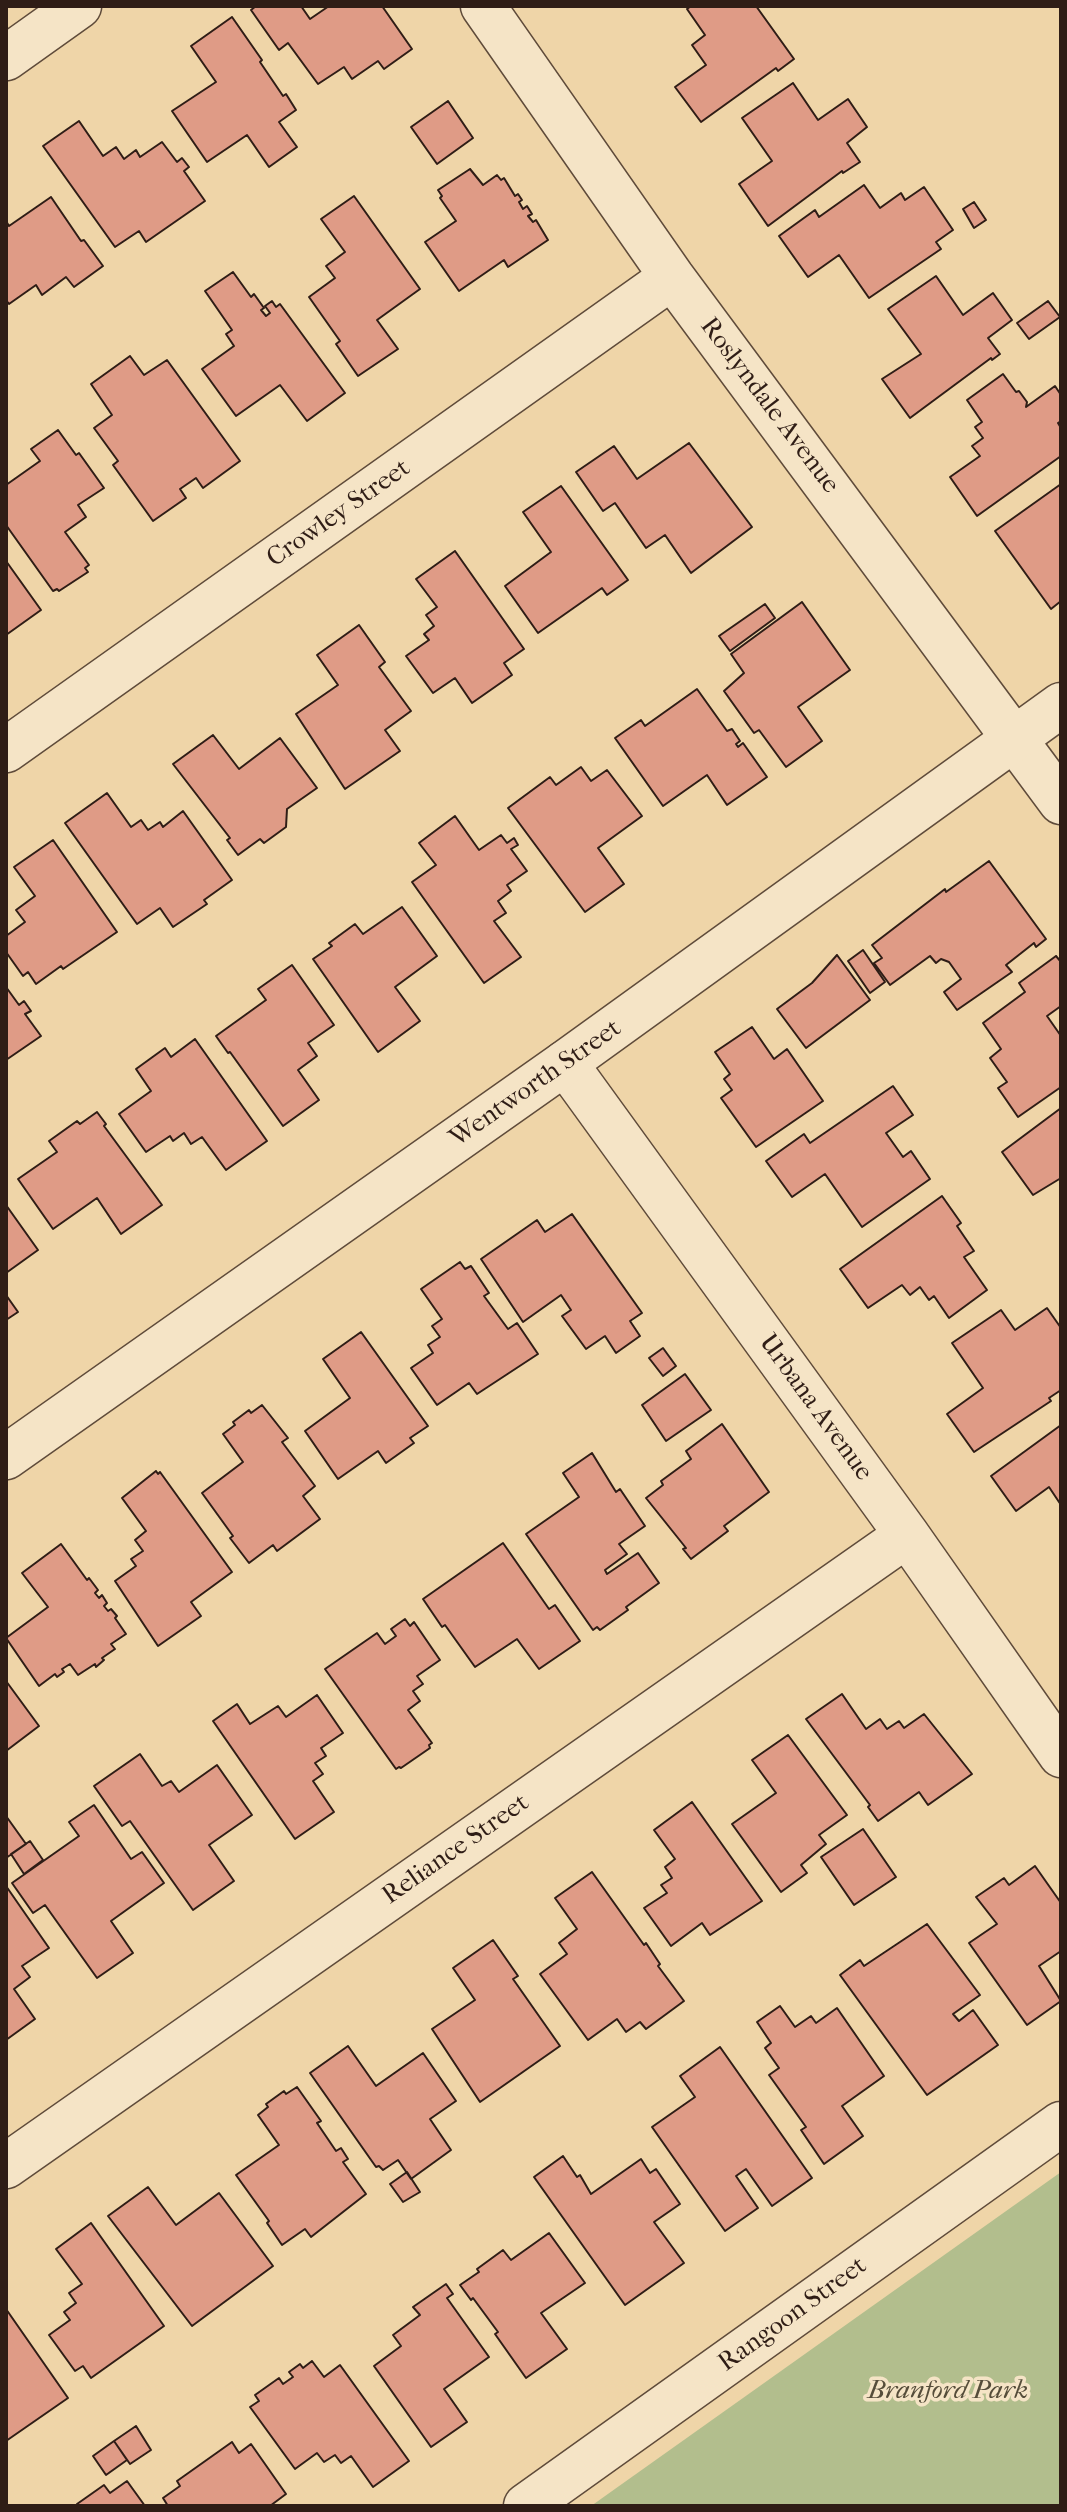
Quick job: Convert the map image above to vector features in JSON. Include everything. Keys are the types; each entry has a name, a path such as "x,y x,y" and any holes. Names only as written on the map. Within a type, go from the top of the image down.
{"street":[{"path":"6,58 79,6"},
{"name":"Roslyndale Avenue","path":"483,6 672,277 1061,802"},
{"name":"Crowley Street","path":"6,750 672,277"},
{"name":"Wentworth Street","path":"6,1457 565,1063 1061,705"},
{"name":"Urbana Avenue","path":"565,1063 907,1535 1061,1755"},
{"name":"Reliance Street","path":"6,2166 907,1535"},
{"name":"Rangoon Street","path":"526,2506 1061,2124"}],"green space":[{"name":"Branford Park","path":"1061,2172 1061,2506 591,2506"}],"building":[{"path":"256,6 301,6 310,19 329,6 382,6 412,49 384,69 378,61 352,79 344,67 318,84 288,43 279,50 251,10"},
{"path":"691,6 756,6 794,59 778,71 776,68 701,122 675,87 706,65 692,45 705,35 687,9"},
{"path":"232,17 283,96 286,94 296,110 279,122 297,147 269,167 247,135 207,162 172,111 216,82 191,46"},
{"path":"793,83 818,120 848,99 867,127 847,143 860,162 842,171 768,226 739,184 772,161 742,118"},
{"path":"448,101 473,138 437,164 411,127"},
{"path":"79,121 103,156 116,147 124,159 136,150 140,157 162,142 177,162 182,158 189,167 184,171 205,201 146,242 139,231 115,247 43,146"},
{"path":"470,169 483,185 497,175 501,180 504,178 515,196 518,194 522,200 519,202 523,209 527,206 532,214 528,216 533,222 536,220 548,240 508,267 504,260 459,291 425,242 456,221 438,190"},
{"path":"864,185 880,208 901,193 905,200 924,187 953,230 936,242 941,249 869,298 839,255 808,277 779,236 815,210 819,217"},
{"path":"354,196 420,289 377,320 398,349 358,376 336,344 340,341 309,297 335,278 326,266 345,252 321,219"},
{"path":"51,197 81,241 84,240 103,266 74,287 66,277 42,295 36,285 9,304 6,300 6,221 9,226"},
{"path":"974,202 986,220 974,228 963,209"},
{"path":"233,272 251,297 254,294 266,316 270,313 265,306 272,301 276,307 280,304 345,393 307,421 280,385 236,416 202,369 234,346 226,334 232,330 205,291"},
{"path":"936,276 963,315 993,293 1012,320 988,338 1000,354 910,418 882,379 921,354 888,309"},
{"path":"1048,301 1060,317 1029,339 1017,323"},
{"path":"130,356 144,375 167,360 240,461 203,488 196,478 180,489 186,498 153,521 113,465 118,461 94,428 112,415 91,384"},
{"path":"1003,374 1027,402 1026,407 1055,386 1061,395 1061,421 1058,423 1061,428 1061,456 977,516 950,477 980,456 972,446 983,438 975,427 982,422 967,400"},
{"path":"58,430 104,488 78,505 86,517 65,532 89,565 85,568 88,572 59,591 53,591 6,525 6,485 40,461 31,449"},
{"path":"689,443 752,527 691,573 665,535 646,548 615,503 603,511 576,472 614,446 637,479"},
{"path":"1061,484 1061,601 1051,609 995,531"},
{"path":"561,486 628,580 607,595 602,588 538,633 505,586 551,552 523,512"},
{"path":"455,551 524,649 504,663 512,675 472,703 455,678 433,693 406,656 429,640 424,634 434,626 426,615 437,607 416,579"},
{"path":"6,561 41,610 6,635"},
{"path":"802,602 850,670 798,707 822,741 786,767 759,730 754,733 724,691 744,673 731,654"},
{"path":"765,604 775,618 730,651 719,636"},
{"path":"359,625 385,662 379,667 411,711 385,730 400,751 345,789 296,714 338,685 317,655"},
{"path":"697,689 727,731 732,729 740,741 736,744 738,747 743,743 767,777 727,805 707,775 663,806 615,738 641,720 645,726"},
{"path":"213,735 239,769 280,738 317,788 287,809 286,827 264,843 260,839 238,855 227,840 230,838 173,764"},
{"path":"581,767 591,781 607,770 642,816 598,848 624,884 585,912 508,808 550,777 556,785"},
{"path":"107,793 131,827 141,820 148,830 160,822 163,827 183,811 232,880 204,900 207,904 173,927 160,908 137,924 65,823"},
{"path":"455,816 479,850 501,835 507,843 514,838 518,845 511,849 527,871 507,885 511,891 498,901 506,913 494,921 521,957 484,983 412,882 436,865 419,843"},
{"path":"53,840 117,932 36,984 28,972 23,976 6,952 6,936 25,922 16,910 35,896 14,867"},
{"path":"989,861 1046,939 1036,947 1034,943 1006,965 1012,972 957,1010 944,992 961,979 949,962 941,959 936,963 930,956 890,985 874,963 882,958 872,945 945,889 946,892"},
{"path":"402,907 437,956 395,987 420,1021 378,1052 313,959 355,924 363,934"},
{"path":"863,950 885,982 870,993 848,961"},
{"path":"837,955 870,1000 806,1048 777,1009 812,983"},
{"path":"1056,956 1061,962 1061,1006 1047,1016 1061,1036 1061,1087 1018,1117 998,1088 1007,1082 990,1058 1001,1049 983,1023 1025,992 1019,983"},
{"path":"292,965 334,1025 308,1043 317,1056 298,1070 319,1100 283,1126 216,1036 266,1000 258,989"},
{"path":"6,987 19,1005 24,1001 31,1011 25,1014 41,1036 6,1060"},
{"path":"752,1027 774,1059 787,1049 823,1101 756,1147 721,1098 732,1090 724,1079 730,1074 715,1052"},
{"path":"195,1039 267,1141 226,1170 202,1137 191,1144 184,1133 173,1141 170,1136 146,1152 119,1114 151,1091 136,1069 165,1048 171,1057"},
{"path":"893,1086 913,1115 886,1133 903,1157 911,1151 930,1179 862,1227 825,1174 792,1197 766,1161 804,1134 810,1143"},
{"path":"1061,1108 1061,1178 1033,1195 1002,1152"},
{"path":"97,1112 162,1205 121,1234 97,1198 53,1229 18,1179 57,1152 49,1141 77,1121 80,1124"},
{"path":"942,1196 961,1223 957,1226 974,1251 964,1257 987,1290 949,1318 934,1296 929,1300 920,1287 910,1295 902,1285 868,1308 840,1269"},
{"path":"6,1205 38,1250 6,1273"},
{"path":"572,1214 642,1313 630,1321 640,1336 616,1353 605,1336 586,1349 562,1316 571,1310 561,1295 523,1322 481,1259 537,1220 545,1232"},
{"path":"460,1262 465,1269 471,1266 489,1293 484,1296 508,1329 517,1323 538,1354 477,1394 469,1383 437,1405 411,1368 433,1353 428,1345 440,1337 432,1326 442,1319 421,1289"},
{"path":"6,1295 18,1312 6,1320"},
{"path":"1047,1308 1061,1328 1061,1390 1049,1398 1051,1401 974,1452 947,1414 983,1388 952,1343 1001,1310 1015,1330"},
{"path":"361,1332 428,1426 410,1438 414,1443 386,1463 378,1451 338,1479 305,1431 350,1398 323,1359"},
{"path":"663,1348 676,1366 663,1376 649,1358"},
{"path":"685,1374 711,1410 666,1441 642,1405"},
{"path":"262,1405 288,1438 282,1442 315,1486 303,1496 320,1519 277,1551 273,1545 249,1563 202,1493 243,1462 223,1434 249,1410 251,1413"},
{"path":"722,1424 769,1492 724,1526 728,1531 691,1559 683,1549 686,1548 646,1498 663,1485 661,1481 691,1459 686,1451"},
{"path":"1061,1425 1061,1505 1049,1487 1016,1511 991,1476"},
{"path":"592,1453 616,1492 620,1489 645,1526 619,1544 627,1554 605,1570 607,1574 638,1553 659,1583 600,1630 597,1627 593,1630 526,1534 579,1497 563,1473"},
{"path":"156,1471 158,1474 160,1472 232,1572 191,1602 201,1616 158,1646 115,1581 136,1566 131,1559 143,1551 135,1540 146,1531 122,1498"},
{"path":"503,1543 549,1609 555,1605 580,1641 539,1669 517,1639 475,1667 423,1599"},
{"path":"61,1544 98,1590 95,1593 99,1598 102,1595 107,1603 104,1606 117,1616 115,1618 126,1634 111,1644 115,1649 102,1658 104,1660 96,1667 95,1664 78,1675 70,1664 57,1677 55,1674 39,1686 6,1638 48,1607 22,1573"},
{"path":"405,1619 410,1626 414,1622 440,1660 417,1676 423,1684 413,1691 420,1701 408,1710 432,1743 430,1748 396,1769 325,1669 377,1633 385,1644 396,1636 391,1629"},
{"path":"6,1681 39,1726 6,1751"},
{"path":"842,1694 866,1729 880,1719 887,1729 899,1721 904,1728 924,1714 972,1774 928,1805 919,1792 878,1821 868,1807 870,1805 806,1719"},
{"path":"317,1695 343,1733 321,1748 326,1756 315,1763 323,1774 313,1781 334,1812 295,1839 213,1721 237,1704 250,1724 278,1706 286,1717"},
{"path":"788,1735 847,1815 819,1835 826,1844 801,1865 807,1873 781,1892 732,1824 776,1793 752,1760"},
{"path":"140,1754 162,1786 171,1781 179,1792 217,1765 252,1815 209,1845 234,1881 193,1910 130,1821 122,1826 94,1786"},
{"path":"692,1802 762,1901 710,1935 702,1923 671,1946 644,1908 667,1893 661,1885 672,1878 665,1867 675,1859 654,1830"},
{"path":"94,1805 131,1859 142,1852 164,1883 111,1921 133,1953 97,1978 45,1905 33,1913 12,1883 79,1836 69,1822"},
{"path":"6,1816 26,1844 6,1858"},
{"path":"863,1829 896,1877 854,1905 821,1857"},
{"path":"30,1841 43,1860 24,1874 11,1854"},
{"path":"1035,1866 1061,1903 1061,1951 1039,1966 1061,2001 1027,2025 969,1943 997,1924 976,1897 1004,1878 1009,1885"},
{"path":"592,1872 644,1945 646,1943 660,1964 658,1966 684,2001 646,2029 640,2022 626,2032 617,2019 588,2040 540,1974 567,1954 559,1943 577,1929 555,1898"},
{"path":"6,1886 49,1948 22,1966 30,1977 14,1989 35,2019 6,2040"},
{"path":"927,1924 980,1995 953,2014 959,2021 973,2010 998,2045 927,2095 840,1975 860,1960 864,1966"},
{"path":"493,1940 518,1976 513,1979 560,2046 480,2102 432,2029 475,2000 453,1968"},
{"path":"780,2006 795,2027 811,2016 816,2023 837,2008 884,2076 842,2106 863,2136 824,2164 801,2130 806,2127 769,2075 779,2068 765,2048 771,2043 757,2022"},
{"path":"348,2046 376,2086 423,2053 456,2101 430,2119 451,2150 411,2179 398,2160 383,2170 376,2167 310,2073"},
{"path":"720,2047 812,2178 772,2206 746,2169 736,2176 758,2208 725,2231 652,2127 695,2097 680,2076"},
{"path":"297,2087 321,2121 317,2123 336,2151 341,2148 348,2159 343,2162 366,2194 311,2237 305,2229 282,2245 236,2175 279,2145 258,2115 268,2107 266,2104 284,2091 286,2094"},
{"path":"563,2156 577,2177 580,2175 591,2194 641,2159 650,2173 656,2169 680,2204 654,2222 684,2263 625,2305 534,2177"},
{"path":"407,2172 420,2192 403,2202 390,2184"},
{"path":"148,2187 176,2225 219,2193 273,2266 192,2326 108,2216"},
{"path":"91,2223 164,2326 91,2378 83,2366 75,2371 49,2335 70,2320 64,2312 76,2303 69,2293 82,2284 56,2249"},
{"path":"549,2233 585,2283 541,2313 567,2349 526,2378 495,2334 498,2332 460,2285 503,2250 511,2260"},
{"path":"446,2284 453,2294 447,2298 489,2357 444,2389 467,2422 431,2447 374,2366 401,2346 393,2335 420,2315 413,2307"},
{"path":"6,2309 68,2398 6,2441"},
{"path":"312,2361 324,2377 340,2365 409,2461 373,2487 351,2456 341,2463 335,2455 324,2462 317,2453 295,2469 250,2407 259,2401 255,2395 279,2378 283,2384 293,2377 289,2372 300,2364 303,2368"},
{"path":"136,2426 151,2450 130,2464 114,2441"},
{"path":"114,2441 127,2460 106,2475 93,2456"},
{"path":"232,2442 239,2453 251,2444 286,2494 270,2506 168,2506 163,2498 180,2486 177,2481"},
{"path":"127,2481 145,2506 77,2504 104,2485 110,2493"}]}
